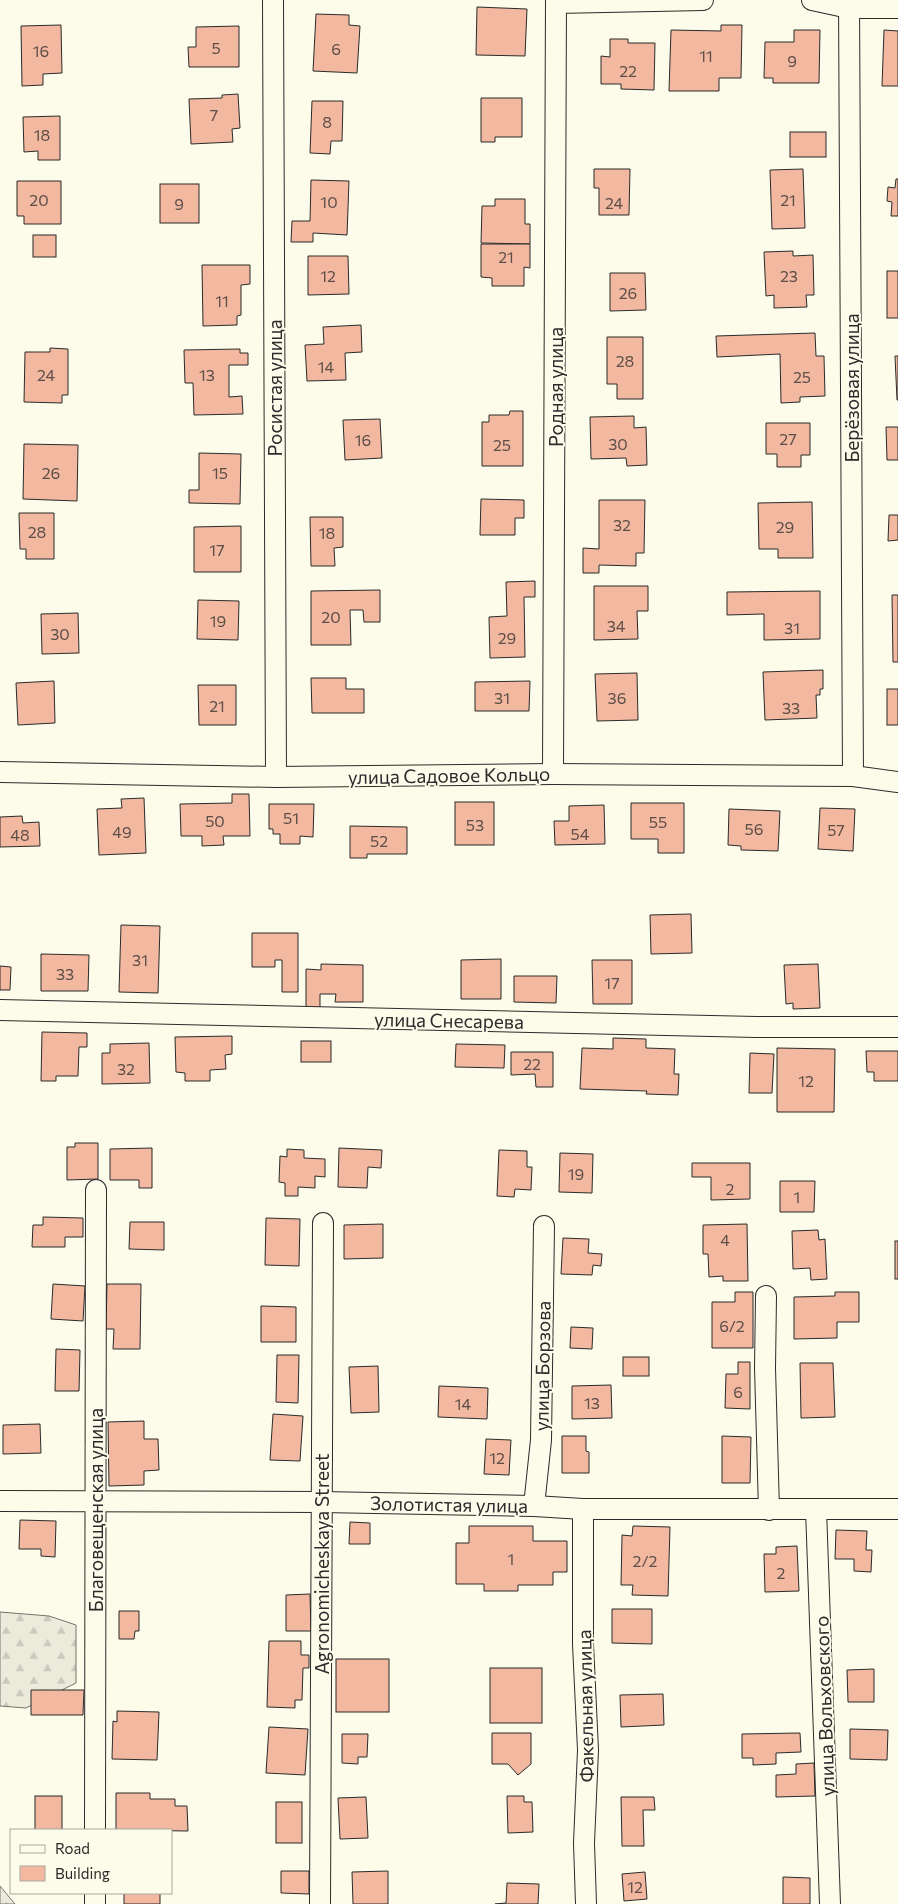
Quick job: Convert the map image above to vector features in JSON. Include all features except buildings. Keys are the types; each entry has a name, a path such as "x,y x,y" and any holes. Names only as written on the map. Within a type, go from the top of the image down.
{"street":[{"name":"Росистая улица","path":"273,0 276,777"},
{"path":"556,2 703,0"},
{"path":"812,0 898,8"},
{"name":"Родная улица","path":"553,774 556,2"},
{"name":"Берёзовая улица","path":"849,4 853,776"},
{"name":"улица Садовое Кольцо","path":"0,772 276,777 553,774 853,776 898,782"},
{"name":"улица Снесарева","path":"0,1010 736,1026 898,1027"},
{"name":"Благовещенская улица","path":"95,1829 96,1190"},
{"name":"Agronomicheskaya Street","path":"320,1904 323,1223"},
{"name":"улица Борзова","path":"534,1506 541,1440 544,1226"},
{"path":"766,1296 765,1368 769,1510"},
{"name":"Золотистая улица","path":"0,1500 321,1502 534,1506 583,1509 898,1509"},
{"name":"Факельная улица","path":"583,1509 583,1644 588,1750 584,1843 586,1904"},
{"name":"улица Вольховского","path":"816,1509 830,1904"}],"green space":[{"path":"0,1612 49,1616 76,1625 76,1683 26,1708 0,1706"},
{"path":"0,1886 15,1904 0,1904"}]}
